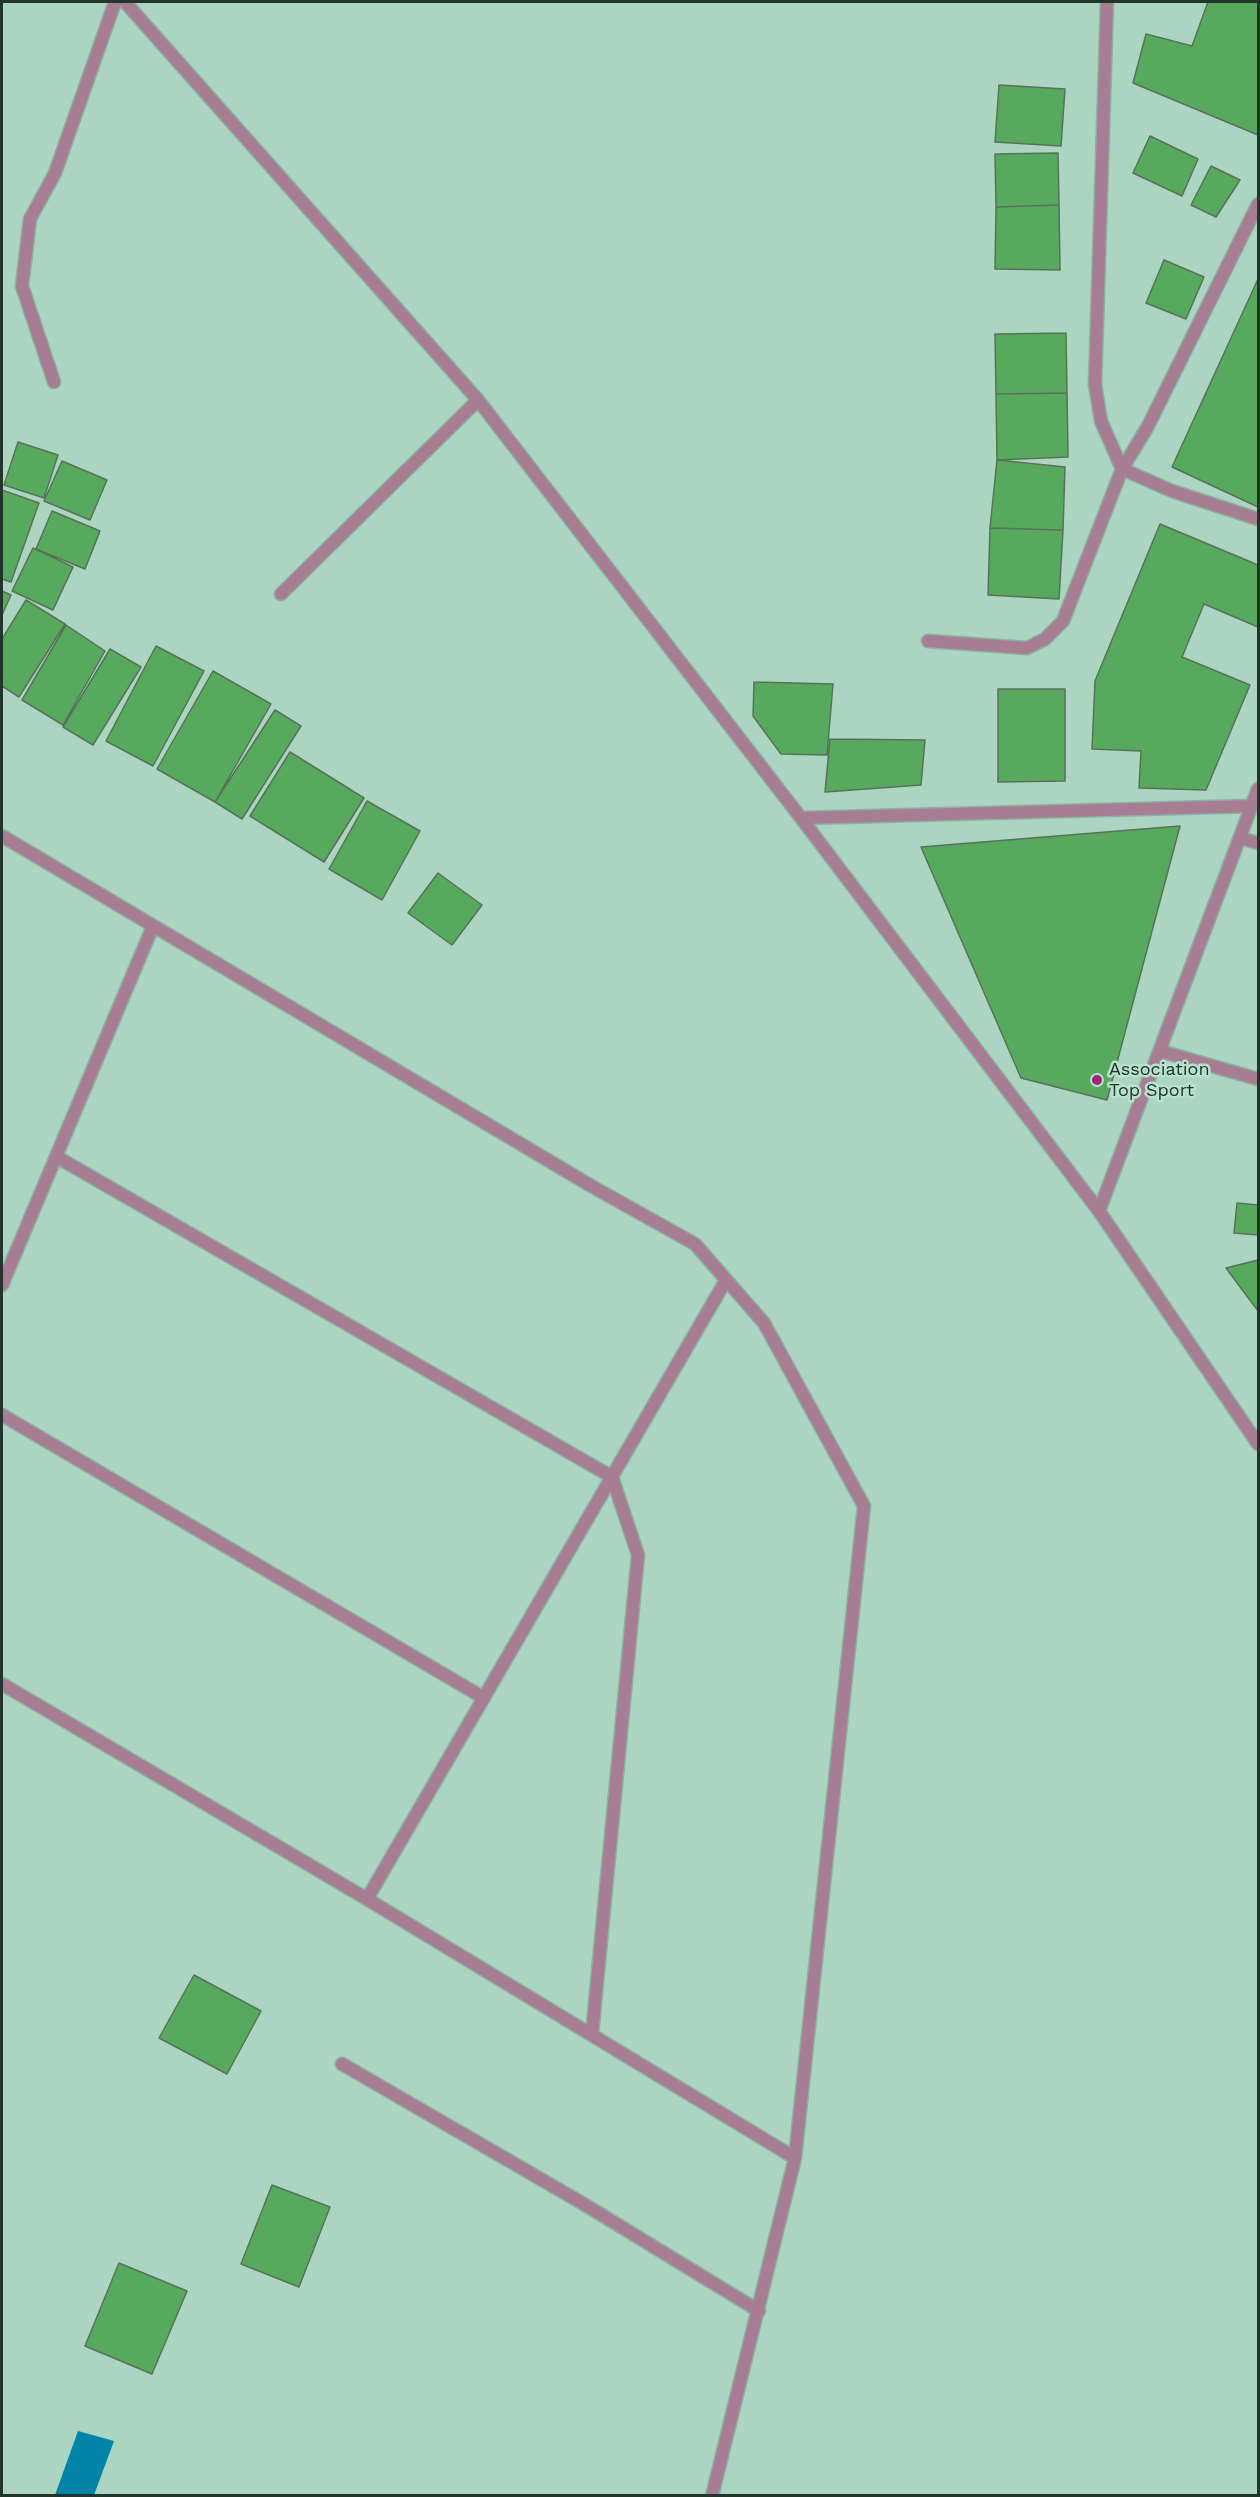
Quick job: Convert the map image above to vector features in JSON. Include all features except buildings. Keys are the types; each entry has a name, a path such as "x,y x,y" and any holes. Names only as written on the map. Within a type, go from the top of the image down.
{"street":[{"path":"54,382 22,286 30,219 55,173 115,2"},
{"path":"125,2 478,400 801,818 1099,1211 1258,1444"},
{"path":"1107,2 1095,386 1101,421 1122,469 1172,491 1258,519"},
{"path":"928,641 1027,648 1045,639 1063,621 1122,469 1147,428 1258,204"},
{"path":"281,594 478,400"},
{"path":"1099,1211 1258,789"},
{"path":"801,818 1252,806"},
{"path":"2,836 592,1187 695,1244 764,1323 864,1506 795,2158 712,2496"},
{"path":"1240,838 1258,843"},
{"path":"2,1285 153,926"},
{"path":"1160,1051 1258,1079"},
{"path":"57,1157 612,1477 638,1555 592,2034"},
{"path":"367,1899 726,1280"},
{"path":"2,1415 484,1698"},
{"path":"2,1684 367,1899 795,2158"},
{"path":"342,2064 582,2203 759,2311"}],"water":[{"path":"78,2431 114,2441 94,2495 55,2495"}],"place":[{"name":"Association Top Sport","path":"1097,1080"}]}
